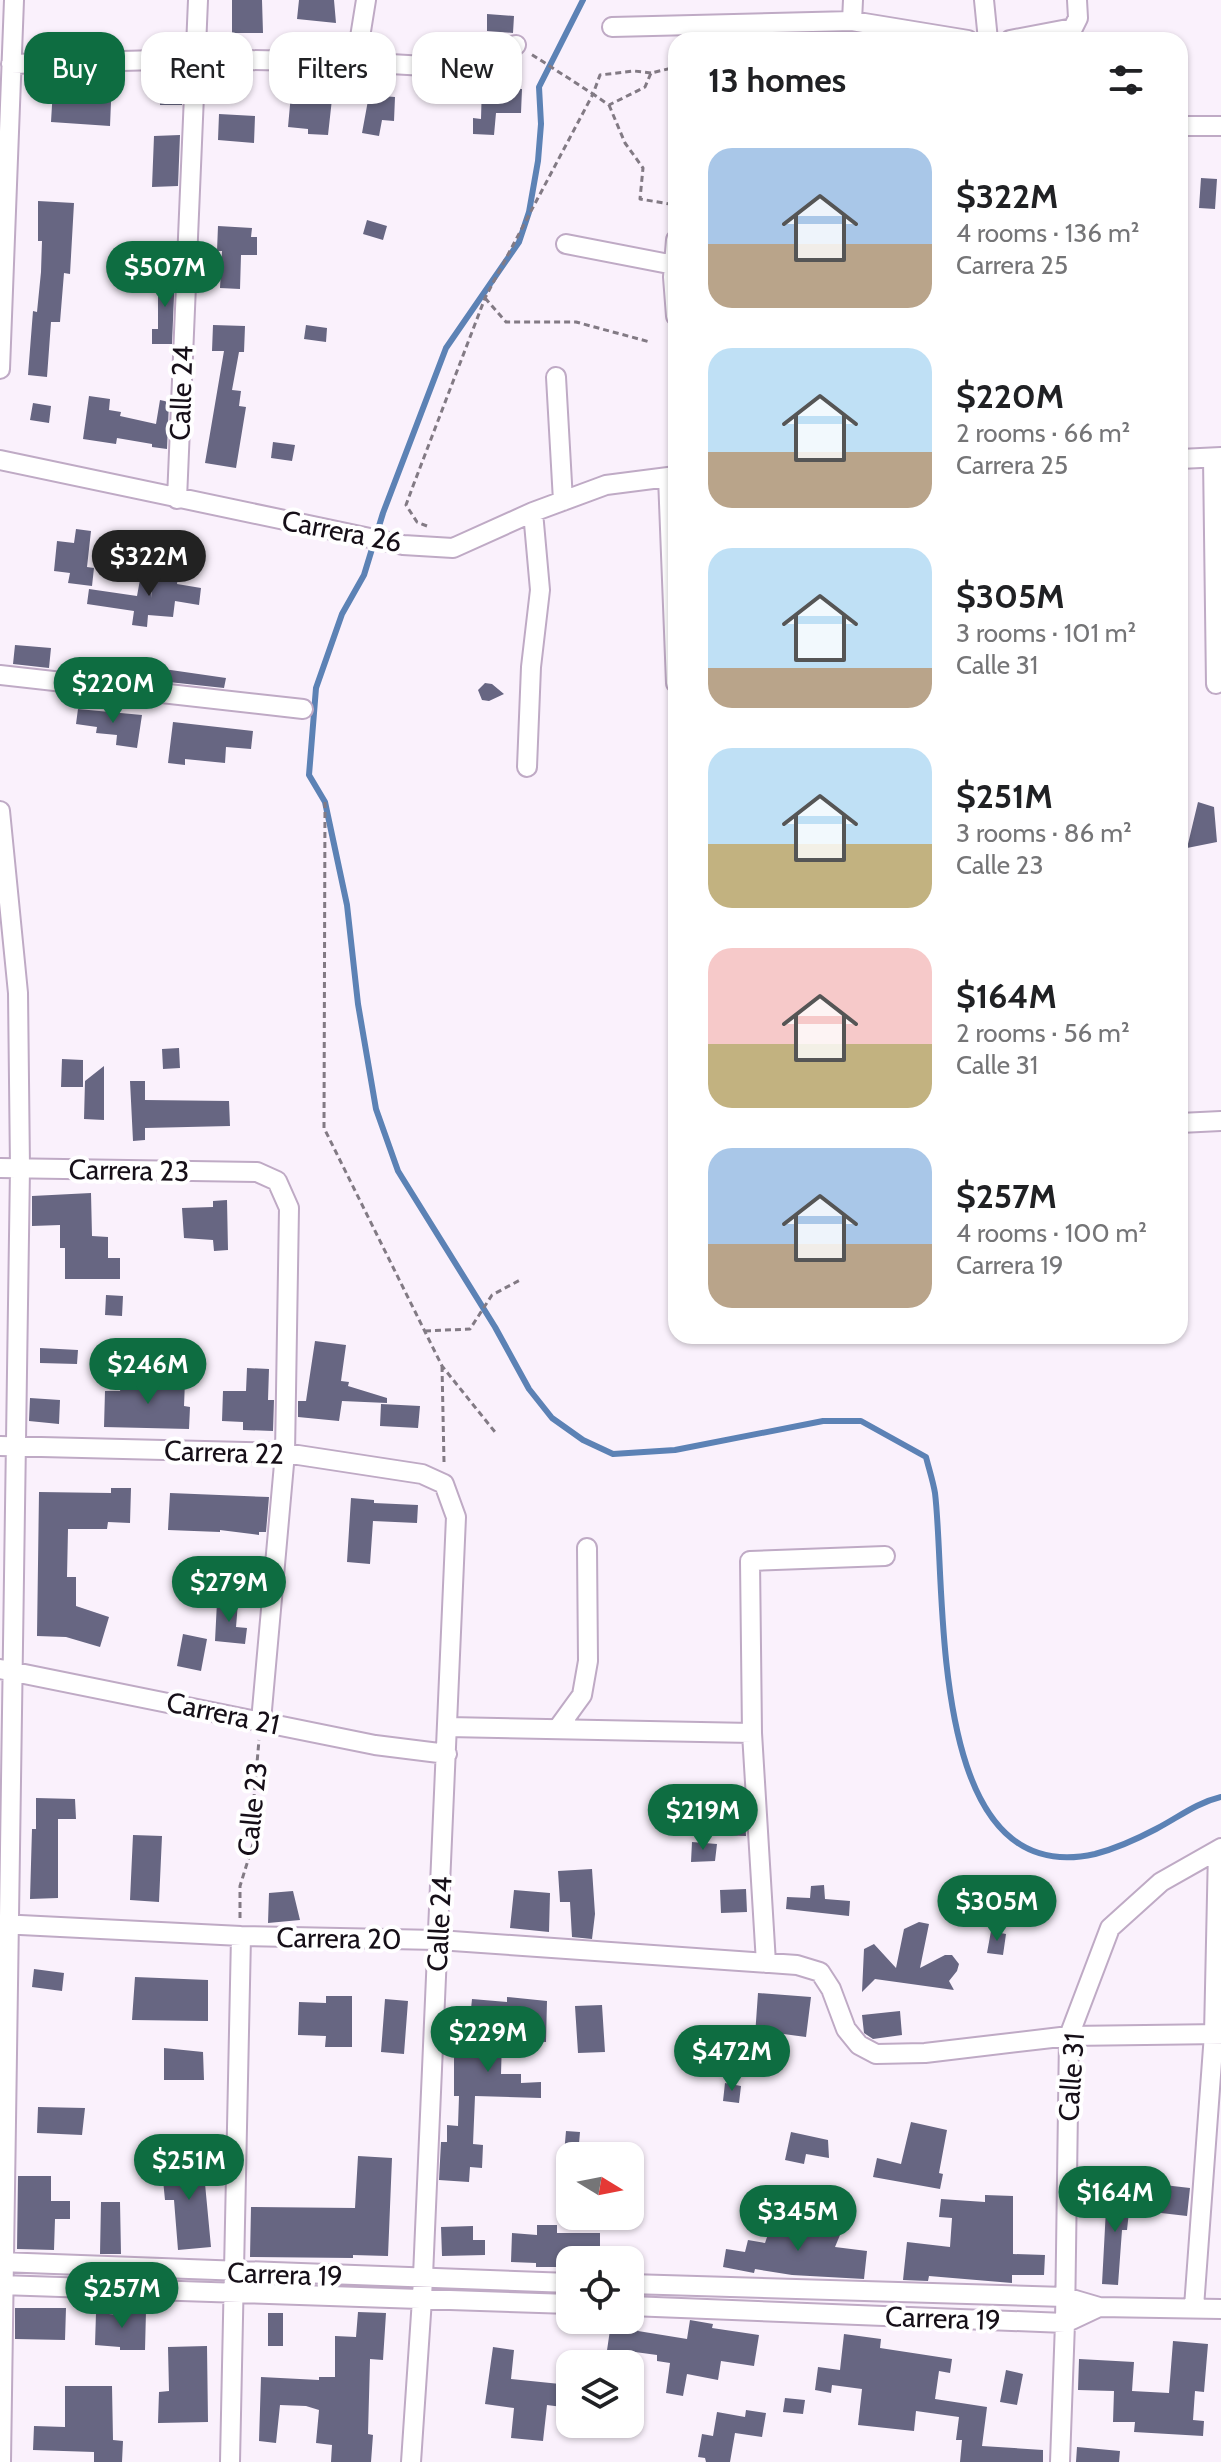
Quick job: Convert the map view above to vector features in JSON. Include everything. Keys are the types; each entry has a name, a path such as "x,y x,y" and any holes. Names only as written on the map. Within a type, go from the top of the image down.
{"street":[{"path":"0,369 14,0"},
{"name":"Calle 24","path":"196,32 198,0"},
{"path":"361,32 366,0"},
{"path":"852,21 853,0"},
{"path":"984,0 987,32"},
{"path":"1052,32 1073,28 1078,18 1077,0"},
{"path":"612,27 852,21 919,32"},
{"path":"11,64 141,60"},
{"name":"Calle 24","path":"177,499 193,104"},
{"path":"1188,126 1221,126"},
{"path":"566,244 668,264"},
{"path":"556,377 563,501"},
{"path":"1188,459 1217,458 1216,684"},
{"name":"Carrera 26","path":"0,460 403,545 453,548 533,512 606,485 668,477"},
{"path":"527,767 531,667 540,590 533,512"},
{"path":"0,675 303,709"},
{"path":"0,811 18,993 20,1168 8,1446 1,2462"},
{"path":"1188,1123 1221,1121"},
{"name":"Carrera 23","path":"0,1168 257,1172"},
{"name":"Calle 23","path":"257,1172 277,1181 289,1208 285,1453 261,1721"},
{"name":"Carrera 22","path":"8,1446 285,1453 422,1474 444,1484"},
{"name":"Calle 24","path":"411,2462 423,2279 456,1517 444,1484"},
{"path":"558,1728 582,1695 588,1661 587,1548"},
{"path":"766,1963 752,1733 750,1561 885,1556"},
{"name":"Carrera 21","path":"6,1669 375,1745 447,1754"},
{"path":"448,1727 752,1733"},
{"path":"1194,2307 1218,2034 1219,1849"},
{"name":"Calle 31","path":"1060,2462 1069,2036 1110,1928 1161,1882 1219,1849"},
{"name":"Carrera 20","path":"5,1924 241,1936 438,1940 797,1965 820,1972 831,1989 846,2029 859,2045 876,2054 925,2053 1069,2036"},
{"path":"230,2462 241,1936"},
{"path":"1069,2036 1218,2034"},
{"name":"Carrera 19","path":"2,2262 556,2283"},
{"name":"Carrera 19","path":"644,2284 1065,2297 1099,2307"},
{"name":"Carrera 19","path":"2,2285 556,2304"},
{"name":"Carrera 19","path":"644,2307 1065,2323"},
{"path":"1065,2323 1099,2307 1221,2309"}],"path":[{"path":"522,49 609,105 625,143 643,168 640,199 668,204"},
{"path":"429,527 417,522 406,505 485,298 593,94 600,75 634,71 651,73 668,69"},
{"path":"609,105 645,87 651,73"},
{"path":"485,298 506,322 576,322 650,342"},
{"path":"325,802 324,1128 442,1366 495,1432"},
{"path":"425,1331 470,1329 492,1295 522,1279"},
{"path":"442,1366 444,1484"},
{"name":"Calle 23","path":"241,1936 240,1886 254,1841 254,1797 261,1721"}],"building":[{"path":"232,0 262,0 263,33 232,32"},
{"path":"299,0 334,0 336,23 297,19"},
{"path":"487,14 514,16 513,32 487,31"},
{"path":"52,104 111,104 110,126 51,122"},
{"path":"290,104 331,104 328,135 308,134 308,129 288,127"},
{"path":"367,104 395,104 394,121 382,120 379,136 362,133"},
{"path":"481,104 521,104 521,113 496,113 494,135 473,134 473,118 481,119"},
{"path":"219,114 255,116 254,143 218,140"},
{"path":"180,135 178,186 152,187 154,136"},
{"path":"1201,178 1217,179 1215,209 1199,208"},
{"path":"38,201 74,203 70,274 64,273 60,322 51,322 47,377 28,375 33,311 37,312 41,272"},
{"path":"367,220 387,226 383,240 363,234"},
{"path":"218,226 252,228 251,237 257,237 257,255 241,255 240,289 220,288 222,251 217,251"},
{"path":"158,272 175,272 172,344 152,344 152,329 158,329"},
{"path":"213,325 245,326 244,352 239,352 232,390 241,391 239,406 246,407 236,468 205,463 224,351 212,351"},
{"path":"306,325 327,328 326,342 304,339"},
{"path":"89,396 110,399 109,410 121,412 120,416 156,424 160,400 169,402 167,449 117,438 116,444 83,439"},
{"path":"33,403 51,406 49,423 30,420"},
{"path":"273,442 295,445 292,461 271,458"},
{"path":"76,529 91,531 87,567 94,568 92,586 68,583 70,573 54,571 57,541 74,543"},
{"path":"154,573 178,577 177,584 201,588 199,605 175,601 173,617 148,615 147,627 132,625 134,611 87,604 89,589 137,596 141,574 152,576 151,598"},
{"path":"15,645 51,648 49,668 13,664"},
{"path":"143,666 226,678 224,688 141,679"},
{"path":"485,683 492,684 504,694 489,701 482,700 478,690"},
{"path":"78,709 142,715 137,748 116,745 117,735 96,733 97,727 76,724"},
{"path":"173,722 253,731 251,749 226,747 225,763 185,759 185,765 168,763"},
{"path":"1198,802 1214,807 1217,842 1188,848"},
{"path":"179,1048 180,1068 163,1069 162,1049"},
{"path":"62,1059 83,1060 83,1087 61,1087"},
{"path":"104,1066 104,1120 84,1119 85,1081"},
{"path":"130,1081 145,1081 145,1100 229,1101 230,1126 145,1128 145,1140 133,1141"},
{"path":"91,1193 92,1236 108,1237 108,1258 120,1258 120,1279 65,1279 65,1248 60,1248 60,1225 32,1226 32,1196"},
{"path":"227,1200 228,1250 214,1251 213,1240 184,1238 182,1208 213,1207 213,1201"},
{"path":"106,1295 123,1296 122,1316 105,1315"},
{"path":"315,1341 346,1345 341,1381 387,1398 387,1403 342,1401 339,1421 298,1417 298,1401 306,1401"},
{"path":"40,1348 78,1350 77,1364 40,1363"},
{"path":"247,1368 269,1369 268,1400 274,1400 273,1431 243,1430 243,1422 222,1421 223,1391 246,1391"},
{"path":"140,1380 185,1381 184,1406 190,1407 189,1429 104,1427 105,1391 120,1391 121,1387 140,1388"},
{"path":"30,1398 60,1400 59,1424 29,1421"},
{"path":"381,1404 420,1406 418,1428 380,1426"},
{"path":"111,1488 131,1488 130,1523 108,1522 107,1529 68,1529 67,1577 76,1577 76,1606 109,1617 100,1647 66,1637 37,1636 39,1492 111,1493"},
{"path":"170,1493 269,1497 266,1532 259,1532 259,1535 220,1530 168,1530"},
{"path":"351,1498 374,1500 374,1503 418,1505 417,1523 373,1521 370,1564 347,1562"},
{"path":"217,1602 238,1603 236,1627 247,1628 245,1644 215,1641"},
{"path":"183,1634 207,1639 201,1671 177,1666"},
{"path":"36,1798 75,1799 76,1819 58,1819 58,1898 30,1899"},
{"path":"705,1808 740,1808 740,1818 745,1818 746,1836 704,1835"},
{"path":"133,1835 162,1836 159,1902 130,1900"},
{"path":"692,1842 717,1844 715,1861 691,1862"},
{"path":"592,1869 595,1914 592,1939 572,1937 570,1902 560,1902 558,1871"},
{"path":"824,1885 825,1899 850,1901 849,1916 786,1909 787,1897 810,1898 811,1886"},
{"path":"746,1889 747,1912 721,1913 720,1890"},
{"path":"514,1890 550,1893 549,1932 510,1928"},
{"path":"293,1891 300,1920 268,1923 269,1893"},
{"path":"919,1922 929,1924 920,1968 945,1955 952,1955 959,1964 949,1981 954,1990 875,1979 862,1992 864,1949 874,1944 896,1968 904,1929"},
{"path":"991,1931 1006,1934 1003,1955 987,1953"},
{"path":"34,1969 64,1973 62,1991 32,1987"},
{"path":"135,1977 208,1980 208,2021 132,2020"},
{"path":"758,1993 811,1997 806,2037 776,2033 775,2038 755,2036"},
{"path":"326,1996 352,1996 352,2047 325,2047 326,2036 298,2035 299,2002 326,2003"},
{"path":"507,1997 547,2001 546,2042 502,2040 501,2074 521,2074 521,2083 541,2082 541,2098 475,2096 473,2144 483,2145 482,2168 470,2167 469,2182 439,2180 441,2142 447,2142 447,2125 458,2126 459,2096 454,2096 454,2048 467,2048 472,1999 507,2002"},
{"path":"385,1999 408,2001 404,2054 381,2052"},
{"path":"602,2005 605,2052 578,2053 575,2006"},
{"path":"900,2011 902,2035 873,2039 864,2033 862,2015"},
{"path":"164,2048 203,2052 204,2080 164,2080"},
{"path":"725,2083 741,2086 739,2103 723,2101"},
{"path":"38,2107 85,2108 82,2135 37,2133"},
{"path":"911,2122 947,2130 939,2173 943,2174 940,2189 873,2177 877,2158 901,2164"},
{"path":"566,2131 580,2132 579,2142 565,2142"},
{"path":"791,2132 828,2140 829,2158 806,2154 804,2164 785,2160"},
{"path":"358,2156 392,2158 388,2256 250,2257 251,2207 355,2208"},
{"path":"172,2157 206,2157 204,2173 211,2247 178,2250 174,2200 165,2200 163,2180 173,2180"},
{"path":"18,2176 51,2176 51,2201 70,2201 70,2219 55,2219 54,2250 17,2249"},
{"path":"1164,2185 1190,2188 1187,2216 1161,2213"},
{"path":"1107,2190 1131,2193 1127,2230 1122,2230 1118,2285 1102,2284"},
{"path":"985,2195 1013,2196 1013,2254 1045,2255 1044,2275 1012,2275 1012,2283 929,2276 928,2281 903,2280 907,2242 950,2247 952,2218 939,2217 941,2199 985,2202"},
{"path":"101,2202 120,2202 121,2254 100,2254"},
{"path":"777,2208 797,2214 794,2222 840,2235 835,2247 867,2251 864,2279 792,2275 755,2269 754,2273 723,2267 726,2249 745,2252 748,2240 765,2243"},
{"path":"537,2225 556,2225 557,2233 600,2233 600,2246 556,2246 556,2267 511,2262 512,2233 537,2235"},
{"path":"473,2226 473,2240 485,2240 485,2255 442,2256 441,2227"},
{"path":"15,2308 66,2308 65,2340 15,2339"},
{"path":"121,2311 146,2311 145,2350 120,2350 120,2347 95,2345 96,2313 121,2315"},
{"path":"358,2312 386,2313 383,2360 370,2359 368,2434 373,2435 371,2462 331,2462 332,2445 316,2443 319,2410 306,2406 280,2405 276,2443 259,2441 261,2377 319,2380 319,2377 335,2377 335,2336 356,2337"},
{"path":"268,2313 283,2313 283,2346 268,2346"},
{"path":"690,2320 713,2324 712,2328 759,2335 754,2366 721,2361 718,2380 687,2374 683,2396 666,2393 670,2363 657,2361 657,2355 644,2353 644,2350 607,2350 609,2334 644,2332 687,2339"},
{"path":"844,2334 881,2339 880,2348 952,2359 950,2373 939,2371 935,2399 987,2407 982,2446 1043,2450 1043,2462 960,2462 962,2440 956,2440 959,2417 916,2411 914,2431 858,2425 862,2389 832,2385 831,2393 815,2390 818,2367 840,2370"},
{"path":"1173,2341 1208,2344 1204,2392 1195,2391 1193,2420 1204,2421 1203,2436 1134,2432 1135,2422 1113,2422 1114,2391 1078,2390 1079,2359 1134,2362 1132,2391 1169,2393"},
{"path":"207,2346 208,2422 158,2423 159,2392 169,2391 168,2347"},
{"path":"493,2347 514,2350 511,2379 556,2384 556,2406 547,2405 543,2441 511,2438 514,2408 485,2404"},
{"path":"1006,2370 1023,2374 1017,2405 1000,2402"},
{"path":"65,2386 112,2386 113,2440 123,2441 122,2462 94,2462 94,2452 33,2450 34,2426 65,2427"},
{"path":"785,2398 805,2400 803,2414 783,2412"},
{"path":"746,2410 766,2413 762,2437 735,2433 730,2462 706,2462 705,2458 698,2457 702,2434 713,2436 717,2412 745,2417"},
{"path":"1077,2447 1120,2451 1119,2462 1076,2462"}],"waterway":[{"path":"583,0 539,87 541,124 538,161 529,212 519,242 446,348 383,513 364,575 342,614 316,688 309,775 325,802 347,905 358,1004 376,1109 398,1171 495,1327 529,1389 552,1418 583,1440 613,1454 675,1450 823,1421 861,1421 926,1457 935,1493 946,1660 956,1724 973,1782 1000,1827 1040,1853 1095,1854 1134,1840 1221,1797"}]}
